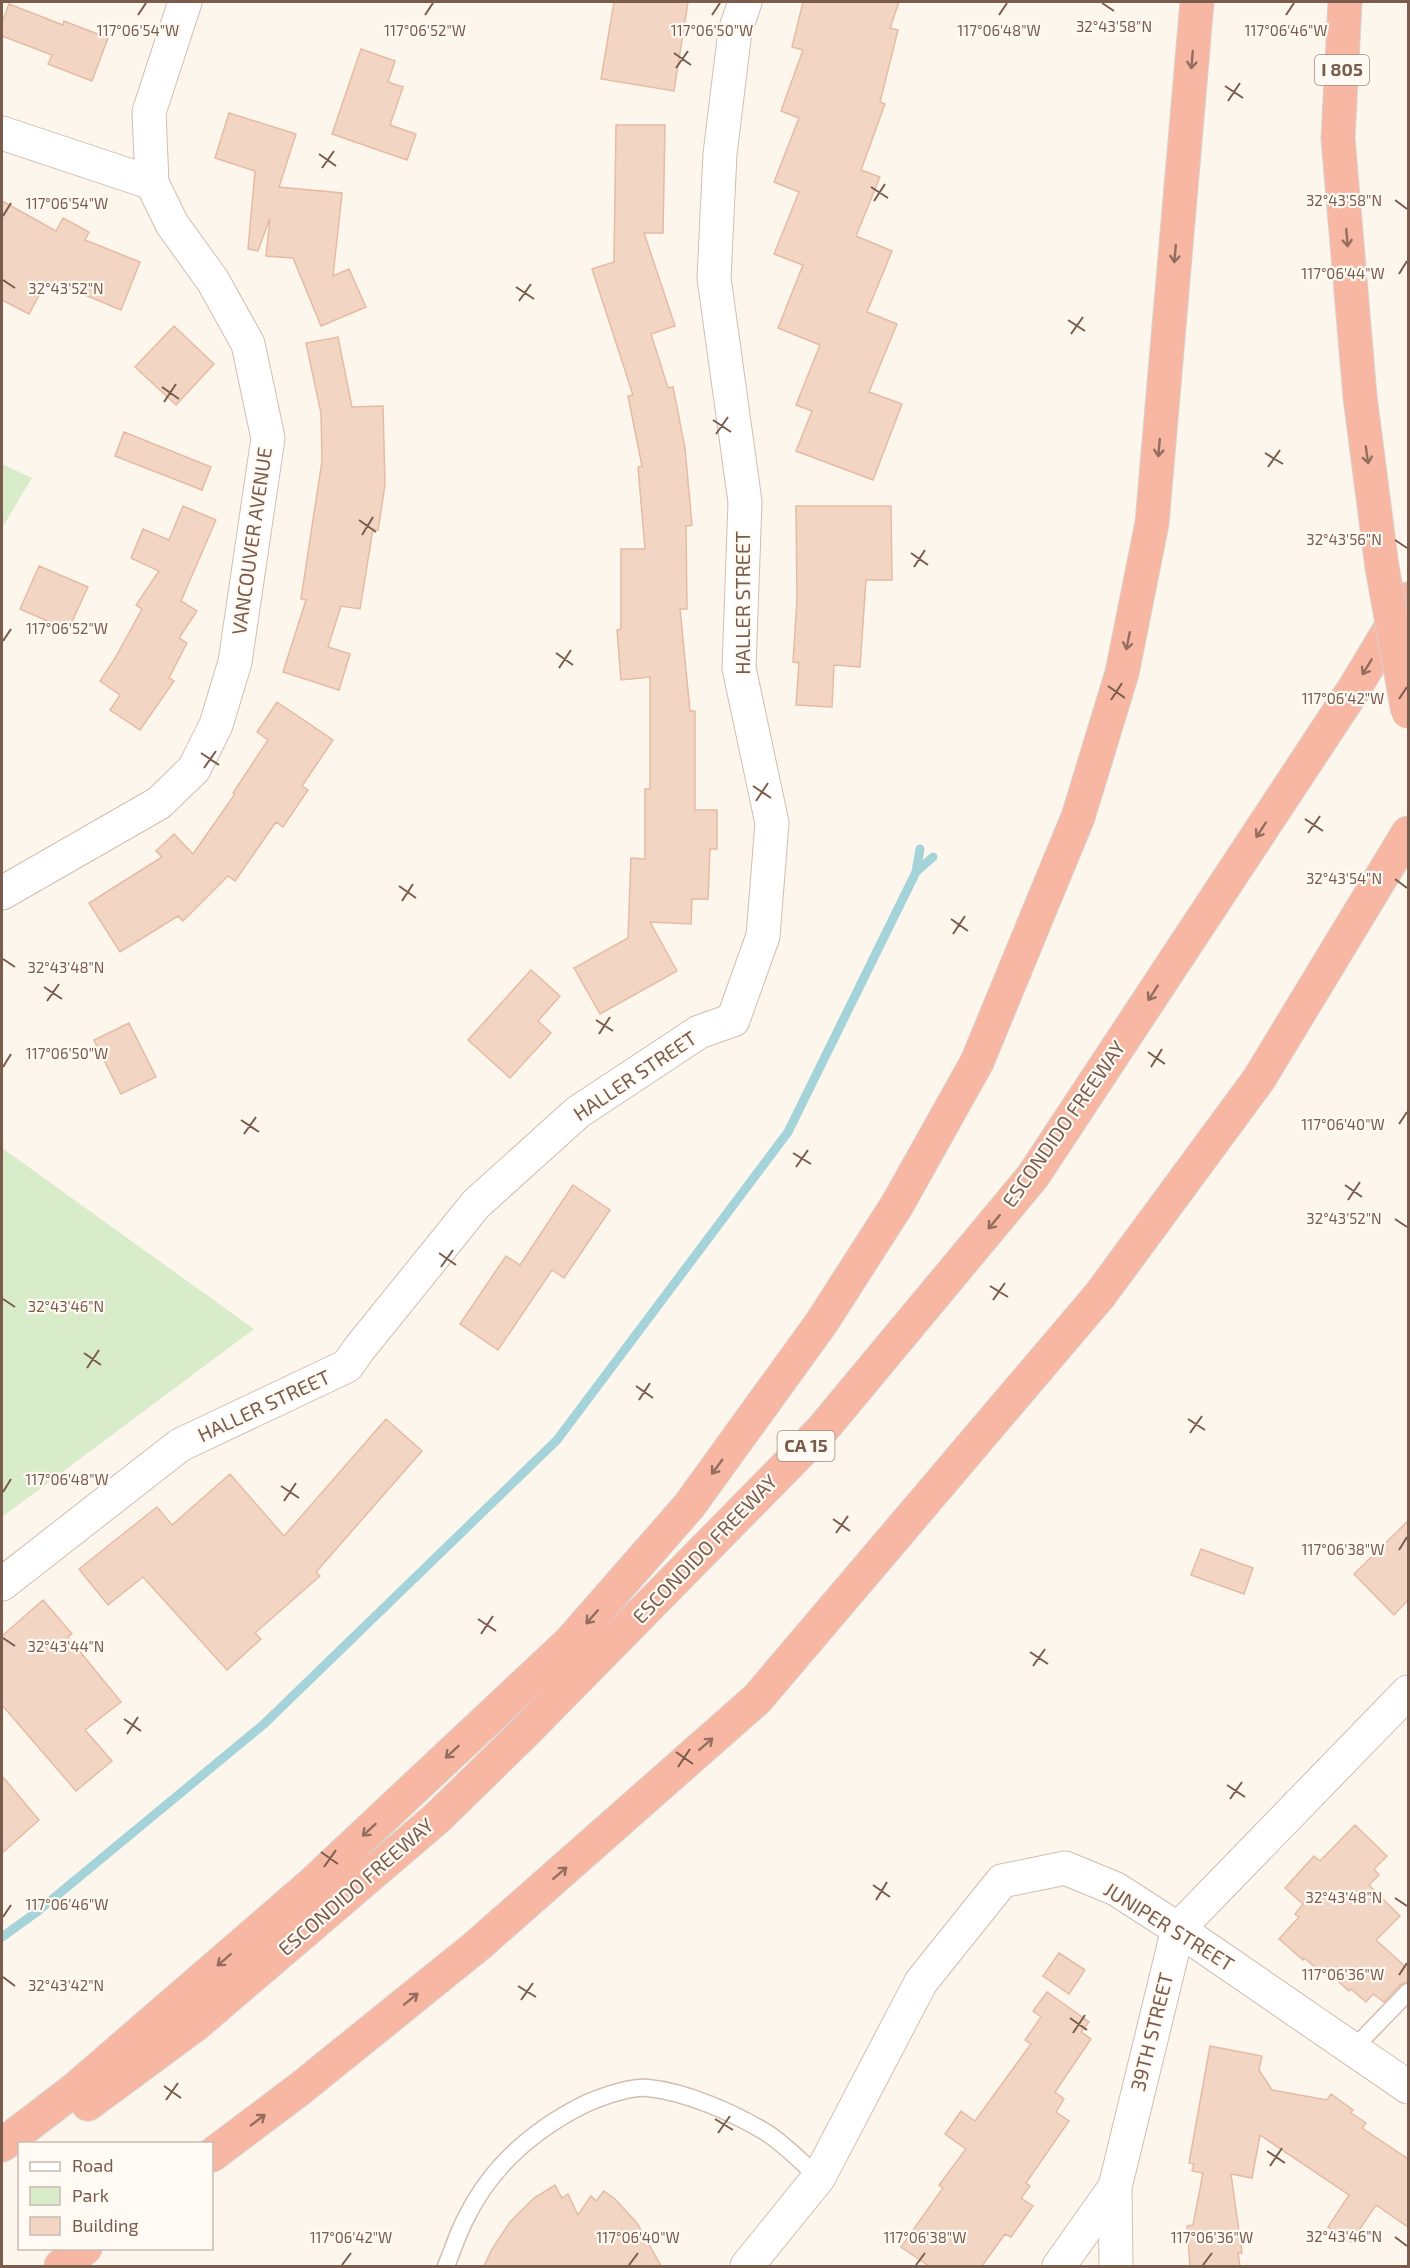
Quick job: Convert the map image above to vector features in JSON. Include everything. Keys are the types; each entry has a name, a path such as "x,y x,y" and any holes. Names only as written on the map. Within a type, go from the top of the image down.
{"highway":[{"path":"2,2145 74,2090 311,1885 570,1642 689,1506 822,1322 897,1205 977,1062 1078,817 1124,661 1152,523 1197,2"},
{"path":"1329,2 1338,138"},
{"name":"I 805","path":"1345,2 1338,138 1360,397 1382,567 1408,712"},
{"name":"ESCONDIDO FREEWAY","path":"37,2142 195,2025 437,1818 524,1733 821,1431 1033,1176 1354,689 1408,599"},
{"path":"213,2154 302,2088 478,1945 757,1699 1100,1294 1259,1079 1408,833"},
{"path":"2,2162 18,2153"},
{"path":"61,2266 83,2250"}],"street":[{"name":"VANCOUVER AVENUE","path":"2,893 159,804 194,769 216,725 235,662 267,438 248,344 213,281 172,224 152,183 149,112 185,2"},
{"name":"HALLER STREET","path":"2,1584 180,1445 347,1366 476,1204 578,1112 699,1032 733,1020 763,936 772,824 739,668 745,502 714,278 720,154 735,31 745,2"},
{"path":"2,133 152,183"},
{"path":"1178,1929 1408,1692"},
{"name":"JUNIPER STREET","path":"747,2266 819,2177 921,1982 1002,1881 1065,1868 1116,1889 1408,2087"},
{"name":"39TH STREET","path":"1059,2266 1114,2187 1178,1929"},
{"path":"1114,2187 1116,2266"}],"lane":[{"path":"1353,2049 1408,1992"},
{"path":"446,2266 466,2217 483,2187 510,2156 534,2134 572,2111 607,2094 647,2087 711,2104 768,2134 819,2177"}],"green space":[{"path":"2,464 32,478 2,528"},
{"path":"2,1148 254,1329 2,1517"}],"building":[{"path":"614,2 688,2 674,91 601,79"},
{"path":"803,2 899,2 890,28 898,30 880,102 885,104 861,170 880,177 856,236 892,251 867,312 897,324 869,392 902,404 873,480 796,451 812,411 796,405 820,345 778,328 803,265 774,254 799,192 774,182 799,118 781,111 803,50 792,47"},
{"path":"9,4 63,25 64,21 108,38 92,81 48,64 52,55 2,36 2,23"},
{"path":"361,49 395,61 388,82 403,87 390,125 416,134 407,160 332,134"},
{"path":"229,113 296,134 279,187 342,193 333,276 349,269 366,307 321,326 293,258 266,256 270,218 258,251 248,249 255,171 215,158"},
{"path":"616,125 665,125 663,233 644,233 675,326 651,334 668,388 673,387 685,448 692,525 686,526 687,609 680,609 690,711 695,711 695,810 717,810 717,849 710,849 708,899 692,899 691,924 650,922 677,971 600,1014 574,968 628,938 631,858 645,859 645,789 650,789 650,677 621,680 617,630 621,629 621,549 645,549 638,467 642,466 628,396 633,395 592,269 614,262"},
{"path":"2,201 56,231 63,218 89,232 85,240 140,262 121,310 61,285 59,288 47,281 29,314 2,300"},
{"path":"174,326 214,364 176,405 135,367"},
{"path":"338,337 352,407 383,406 385,485 378,530 373,529 360,609 341,606 328,647 350,654 339,690 283,672 306,600 301,599 322,461 321,413 306,343"},
{"path":"124,432 211,467 202,490 115,456"},
{"path":"183,506 216,520 181,601 197,611 179,638 187,643 169,678 174,681 140,730 110,710 120,695 100,681 142,609 136,605 159,571 131,558 143,529 169,540"},
{"path":"796,506 891,506 892,580 866,580 860,667 834,665 832,707 796,705 799,663 793,662 797,599"},
{"path":"39,566 88,587 68,630 20,609"},
{"path":"277,702 333,740 302,786 308,790 283,827 276,822 235,881 228,876 183,921 178,916 120,952 89,903 162,857 156,851 174,834 193,854 235,794 233,793 268,740 257,732"},
{"path":"531,970 560,996 538,1021 551,1033 510,1078 468,1040"},
{"path":"129,1023 156,1077 121,1094 94,1040"},
{"path":"573,1185 610,1210 564,1278 552,1270 498,1350 460,1324 506,1256 520,1265"},
{"path":"386,1419 422,1451 316,1572 320,1576 255,1633 261,1639 227,1670 143,1577 108,1605 79,1569 157,1507 172,1525 230,1474 284,1536"},
{"path":"1408,1521 1408,1600 1394,1615 1354,1574"},
{"path":"1201,1549 1253,1568 1244,1594 1191,1575"},
{"path":"43,1600 72,1634 68,1637 121,1702 85,1730 112,1761 76,1791 2,1705 2,1636"},
{"path":"2,1776 39,1820 2,1853"},
{"path":"1355,1825 1387,1856 1374,1869 1379,1875 1369,1885 1400,1916 1376,1940 1408,1969 1408,1982 1400,1985 1384,2002 1373,1994 1366,2002 1351,1989 1349,1991 1323,1968 1320,1971 1304,1958 1303,1960 1279,1939 1299,1917 1295,1914 1303,1904 1285,1888 1314,1856 1320,1861"},
{"path":"1059,1953 1085,1970 1069,1994 1043,1976"},
{"path":"1047,1992 1089,2022 1081,2032 1091,2039 1055,2092 1064,2099 1056,2112 1069,2121 1026,2183 1030,2186 1021,2198 1033,2206 1011,2237 1005,2234 982,2266 929,2266 901,2247 943,2188 939,2185 966,2149 945,2134 961,2111 975,2121 1031,2044 1025,2040 1041,2017 1033,2011"},
{"path":"1210,2046 1262,2056 1259,2070 1272,2090 1327,2100 1331,2094 1353,2110 1351,2113 1366,2123 1362,2128 1408,2159 1408,2227 1376,2205 1351,2242 1328,2227 1349,2195 1260,2135 1252,2178 1231,2174 1242,2253 1238,2253 1240,2266 1190,2266 1187,2226 1193,2225 1203,2173 1192,2171 1194,2164 1189,2163"},
{"path":"555,2185 562,2198 568,2194 578,2215 591,2196 596,2201 604,2191 615,2199 637,2223 661,2266 484,2266 510,2222 534,2198"}],"waterway":[{"path":"2,1937 38,1911 264,1724 557,1440 788,1132 916,872 920,849"},
{"path":"916,872 933,857"}]}
